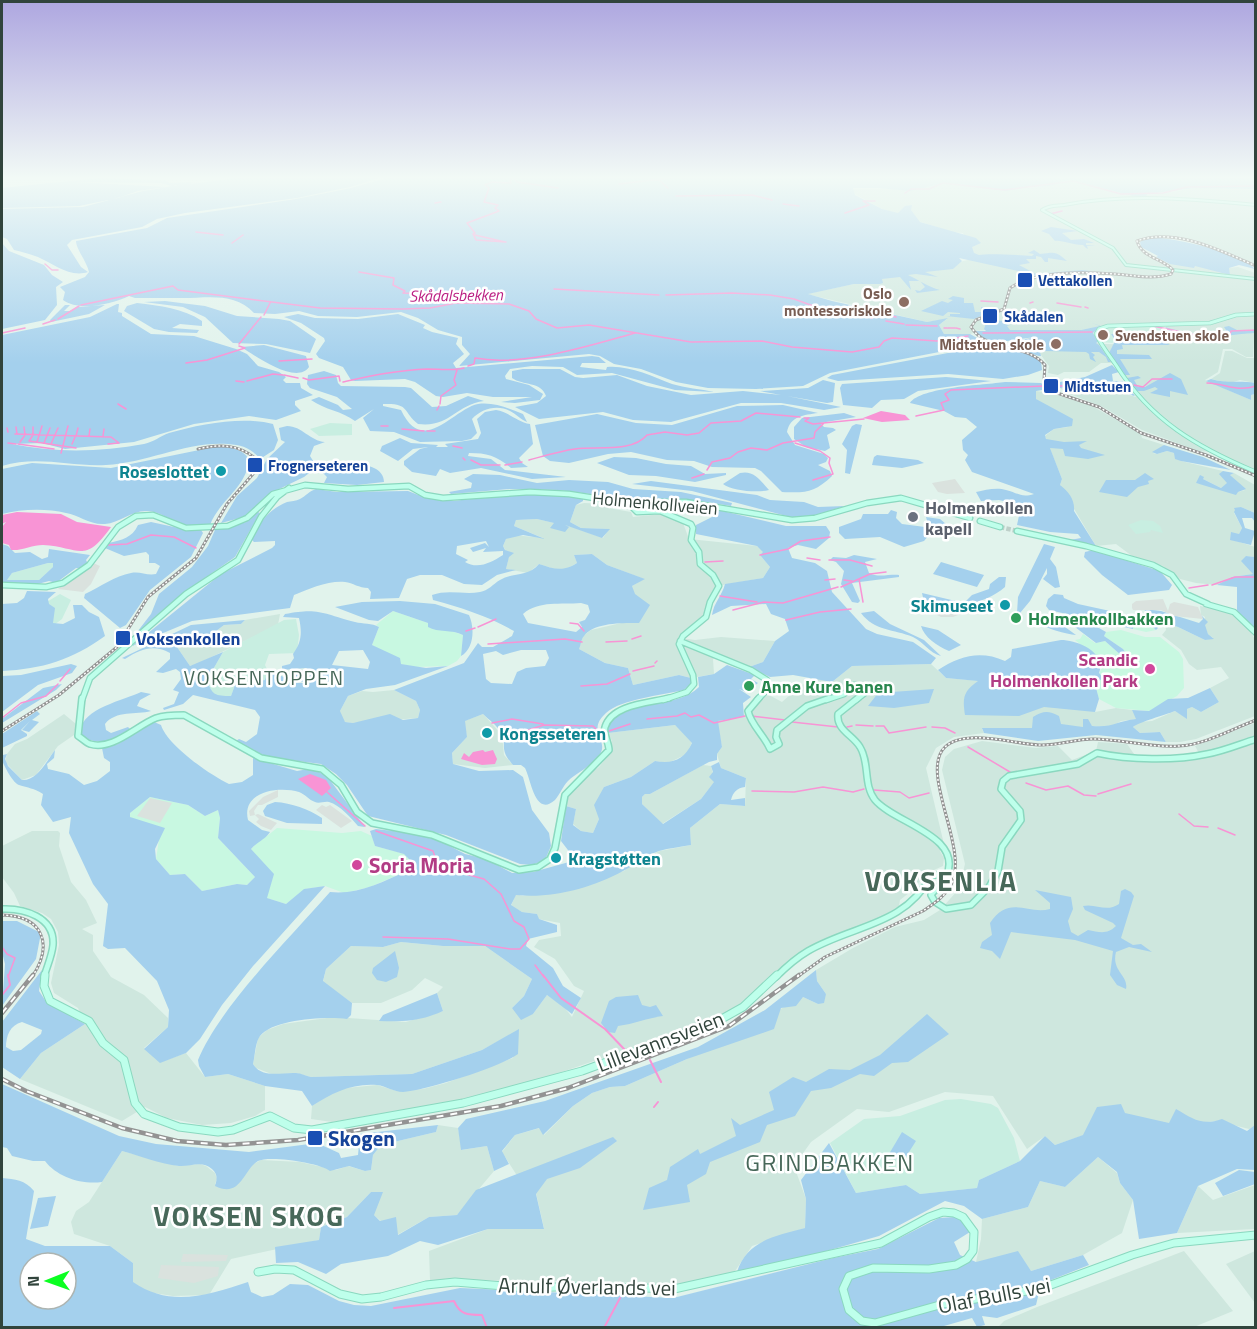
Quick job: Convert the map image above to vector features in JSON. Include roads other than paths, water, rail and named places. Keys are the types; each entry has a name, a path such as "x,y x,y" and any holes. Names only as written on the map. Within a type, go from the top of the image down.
{"street":[{"path":"1096,239 1113,248 1126,265 1174,272 1256,279"},
{"path":"1256,314 1236,315 1214,322 1102,327 1097,330 1096,335 1138,397 1165,423 1204,450 1256,472"},
{"name":"Holmenkollveien","path":"289,488 308,484 345,489 409,486 422,494 440,498 536,492 635,502 693,503 796,520 818,518 879,501 901,498 924,502 970,518"},
{"path":"2,585 55,586 69,580 87,567 115,530 130,519 150,514 186,528 228,526 245,520 269,497 289,488"},
{"path":"289,488 267,508 252,531 238,560 190,591 145,632 92,675 85,686 78,736 94,744 109,744 159,715 172,713 184,715 261,758 322,769 342,785 357,812 375,825 432,835 513,868 524,870 541,866 552,855 565,795 609,750 609,743 603,729 606,722 624,710 682,694 693,688 694,678 680,651 680,641 706,617 710,602 719,586 713,575 700,564 699,552 691,540 693,528 691,524 660,511 637,512 633,508 635,502"},
{"path":"980,521 1000,527"},
{"path":"1017,531 1080,544 1139,560 1166,571 1177,582 1178,590 1186,597 1234,612 1246,620 1256,633"},
{"path":"680,641 751,670 766,680 769,690 752,702 748,711 750,720 764,736 770,749 779,744 777,730 801,710 844,694 854,685 864,687 865,693 838,714 839,724 861,750 873,798 888,813 921,829 942,846 949,857 946,875 931,895 935,902 948,909 971,904 993,880 998,871 1002,847 1021,820 1020,811 1001,789 1002,782 1009,776 1078,764 1097,753 1123,759 1177,758 1208,754 1256,739"},
{"name":"Lillevannsveien","path":"2,909 25,910 47,924 52,934 53,945 44,984 46,995 54,1003 90,1022 104,1044 124,1060 136,1105 144,1114 164,1123 207,1131 232,1130 270,1116 294,1128 312,1130 463,1103 537,1084 582,1071 718,1021 750,1001 801,956 823,944 895,915 919,896 932,875 946,875"},
{"name":"Arnulf Øverlands vei","path":"258,1272 275,1269 294,1270 340,1294 362,1299 381,1297 426,1285 455,1282 526,1288 584,1286 674,1289 881,1242 898,1236 940,1213 953,1213 961,1216 975,1233"},
{"name":"Olaf Bulls vei","path":"975,1233 976,1242 972,1254 954,1266 919,1271 867,1268 854,1273 846,1280 843,1289 849,1310 862,1321 880,1323 944,1304 1048,1287 1168,1244 1256,1235"}],"waterway":[{"path":"232,243 237,239"},
{"path":"476,239 505,242"},
{"path":"492,239 505,242"},
{"path":"45,264 52,270 58,270"},
{"path":"359,272 394,278 393,285 405,291 403,293 433,294 460,302"},
{"name":"Skådalsbekken","path":"81,305 173,286 178,290 320,308 403,309 430,308 456,303 509,304 529,311 536,319 557,328 589,325 691,342 762,341 792,347 852,352 879,347 884,341 892,338 937,341 968,336"},
{"path":"554,289 659,295"},
{"path":"666,295 732,293 770,295 794,299 816,307 837,307 872,318"},
{"path":"981,301 998,302"},
{"path":"264,315 270,303"},
{"path":"1057,303 1081,307"},
{"name":"Skådalsbekken","path":"58,319 79,306"},
{"path":"886,315 896,317"},
{"path":"239,344 261,317"},
{"name":"Skådalsbekken","path":"43,324 55,320"},
{"path":"886,321 904,324"},
{"path":"906,325 937,326"},
{"name":"Skådalsbekken","path":"1153,326 1205,337 1230,335 1231,331 1256,330"},
{"name":"Skådalsbekken","path":"2,333 25,328"},
{"path":"948,328 955,328"},
{"path":"956,328 960,329"},
{"name":"Skådalsbekken","path":"983,333 1092,332"},
{"path":"468,366 474,364 475,358 514,360 555,354 635,333"},
{"path":"186,363 207,360 245,348 239,346"},
{"path":"279,361 312,359"},
{"path":"343,382 406,371 464,368"},
{"path":"440,404 441,396 456,385 454,380 457,370"},
{"path":"247,381 273,374 283,375"},
{"path":"284,375 298,378"},
{"path":"303,378 309,380 339,376 340,381"},
{"path":"1134,385 1143,387 1152,379 1172,379"},
{"path":"236,381 244,382"},
{"path":"1207,383 1237,388 1256,386"},
{"path":"1056,386 1125,385"},
{"path":"916,416 944,410 941,403 949,400 945,394 951,390 1044,386"},
{"path":"118,404 126,409"},
{"path":"437,410 439,406"},
{"path":"529,460 575,449 623,447 640,441 647,435 665,432 687,435 699,433 711,423 741,421 756,413 800,417"},
{"path":"804,418 809,418 805,421 813,424 864,419"},
{"path":"707,470 712,462 730,458 738,452 751,448 767,450 783,443 814,438 815,432 824,423"},
{"path":"39,435 42,426"},
{"path":"66,436 68,426"},
{"path":"381,426 388,426"},
{"path":"16,427 17,434"},
{"path":"24,427 25,434"},
{"path":"33,427 33,435"},
{"path":"7,428 8,432"},
{"path":"47,435 50,428"},
{"path":"55,435 58,428"},
{"path":"76,436 78,428"},
{"path":"89,436 90,429"},
{"path":"103,436 104,429"},
{"path":"402,429 424,431"},
{"path":"427,431 435,431"},
{"path":"15,434 25,434"},
{"path":"20,442 25,434"},
{"path":"25,434 33,435"},
{"path":"33,435 39,435"},
{"path":"33,435 29,441 63,446"},
{"path":"37,442 39,435"},
{"path":"39,435 47,435"},
{"path":"44,443 47,435"},
{"path":"47,435 55,435"},
{"path":"51,444 55,435"},
{"path":"55,435 66,436"},
{"path":"63,446 66,436"},
{"path":"66,436 76,436"},
{"path":"76,436 111,437 119,443 108,444"},
{"path":"72,444 75,437"},
{"path":"8,443 16,444"},
{"path":"795,443 820,451 830,458 829,463 833,474 813,480"},
{"path":"18,444 54,449"},
{"path":"61,453 63,446"},
{"path":"63,446 76,448"},
{"path":"453,446 462,448"},
{"path":"471,460 481,465 500,465"},
{"path":"505,465 522,462"},
{"path":"692,478 704,474"},
{"path":"108,545 127,544 151,535 174,537 196,548"},
{"path":"760,555 788,549 801,541 830,537"},
{"path":"807,558 820,560"},
{"path":"829,560 850,560 872,566"},
{"path":"705,562 723,561"},
{"path":"841,587 870,574 886,572"},
{"path":"1212,585 1235,577 1256,577"},
{"path":"825,580 835,579"},
{"path":"859,579 863,602"},
{"path":"844,580 852,581"},
{"path":"1189,588 1208,585"},
{"path":"733,610 764,602 783,603 838,587"},
{"path":"720,596 757,602"},
{"path":"786,620 820,612 851,609"},
{"path":"478,627 496,619"},
{"path":"570,623 578,624 584,631"},
{"path":"466,631 475,628"},
{"path":"632,639 641,636"},
{"path":"488,644 565,639 582,642"},
{"path":"606,642 627,641"},
{"path":"633,671 654,666"},
{"path":"60,681 70,669"},
{"path":"581,686 607,684 630,674"},
{"path":"2,718 21,703 46,696 58,684"},
{"path":"647,719 685,713 691,717 699,715 714,723 745,716"},
{"path":"751,716 785,720"},
{"path":"492,723 512,719 543,724"},
{"path":"792,722 838,727"},
{"path":"609,731 630,724"},
{"path":"506,737 544,725 593,726 597,730"},
{"path":"856,725 873,726"},
{"path":"847,727 852,726"},
{"path":"876,726 884,726 889,733 926,727"},
{"path":"932,727 945,728 955,733"},
{"path":"968,747 1010,772"},
{"path":"1026,783 1046,790 1068,786 1084,795 1096,796"},
{"path":"1098,794 1131,784"},
{"path":"752,791 794,792 823,787 853,792 864,789"},
{"path":"874,790 900,792 909,798 929,793"},
{"path":"327,792 365,826"},
{"path":"1179,814 1194,826 1208,827"},
{"path":"1218,828 1235,835"},
{"path":"376,831 433,851 437,863 458,867 462,873 484,879 501,894 514,921 524,927 529,939 520,949 510,949 448,939 383,937"},
{"path":"2,947 7,954 15,958 8,976"},
{"path":"535,965 544,977"},
{"path":"543,975 561,998 605,1029 625,1050 629,1050"},
{"path":"2,995 10,985 8,976"},
{"path":"650,1060 661,1082"},
{"path":"654,1107 658,1102"},
{"path":"604,1328 620,1298"},
{"path":"394,1308 454,1301 465,1313 482,1315 487,1328"}],"tunnel":[{"path":"1000,527 1017,531"}],"railway":[{"path":"1144,239 1137,241 1143,251 1173,270 1171,274 1150,277 1075,273 1033,278 1010,288 1004,309 976,320 971,327 986,341 1037,358 1045,365 1044,380 1057,393 1099,407 1141,433 1206,455 1256,476"},
{"path":"1182,239 1256,266"},
{"path":"2,731 59,695 117,647 148,597 196,558 227,504 253,474 257,465 255,458 249,453 228,446 198,449"},
{"path":"797,977 825,957 923,911 941,898 950,887 955,872 955,854 937,775 938,759 945,747 954,741 990,738 1046,745 1093,739 1179,746 1208,740 1256,720"},
{"path":"2,915 27,920 41,934 42,954 32,977"},
{"path":"2,1013 33,975"},
{"path":"2,1079 26,1091 122,1128 177,1141 226,1145 298,1140 501,1106 568,1088 729,1026 799,975"}],"place":[{"name":"Vettakollen","path":"1025,280"},
{"name":"Oslo montessoriskole","path":"904,302"},
{"name":"Skådalen","path":"990,316"},
{"name":"Svendstuen skole","path":"1103,335"},
{"name":"Midtstuen skole","path":"1056,344"},
{"name":"Midtstuen","path":"1051,386"},
{"name":"Frognerseteren","path":"255,465"},
{"name":"Roseslottet","path":"221,471"},
{"name":"Holmenkollen kapell","path":"913,517"},
{"name":"Skimuseet","path":"1005,605"},
{"name":"Holmenkollbakken","path":"1016,618"},
{"name":"Voksenkollen","path":"123,638"},
{"name":"Scandic Holmenkollen Park","path":"1150,669"},
{"name":"Anne Kure banen","path":"749,686"},
{"name":"Kongsseteren","path":"487,733"},
{"name":"Kragstøtten","path":"556,858"},
{"name":"Soria Moria","path":"357,865"},
{"name":"Skogen","path":"315,1138"}],"district":[{"name":"VOKSENTOPPEN","path":"264,677"},
{"name":"VOKSENLIA","path":"941,880"},
{"name":"GRINDBAKKEN","path":"830,1162"},
{"name":"VOKSEN SKOG","path":"249,1215"}]}
